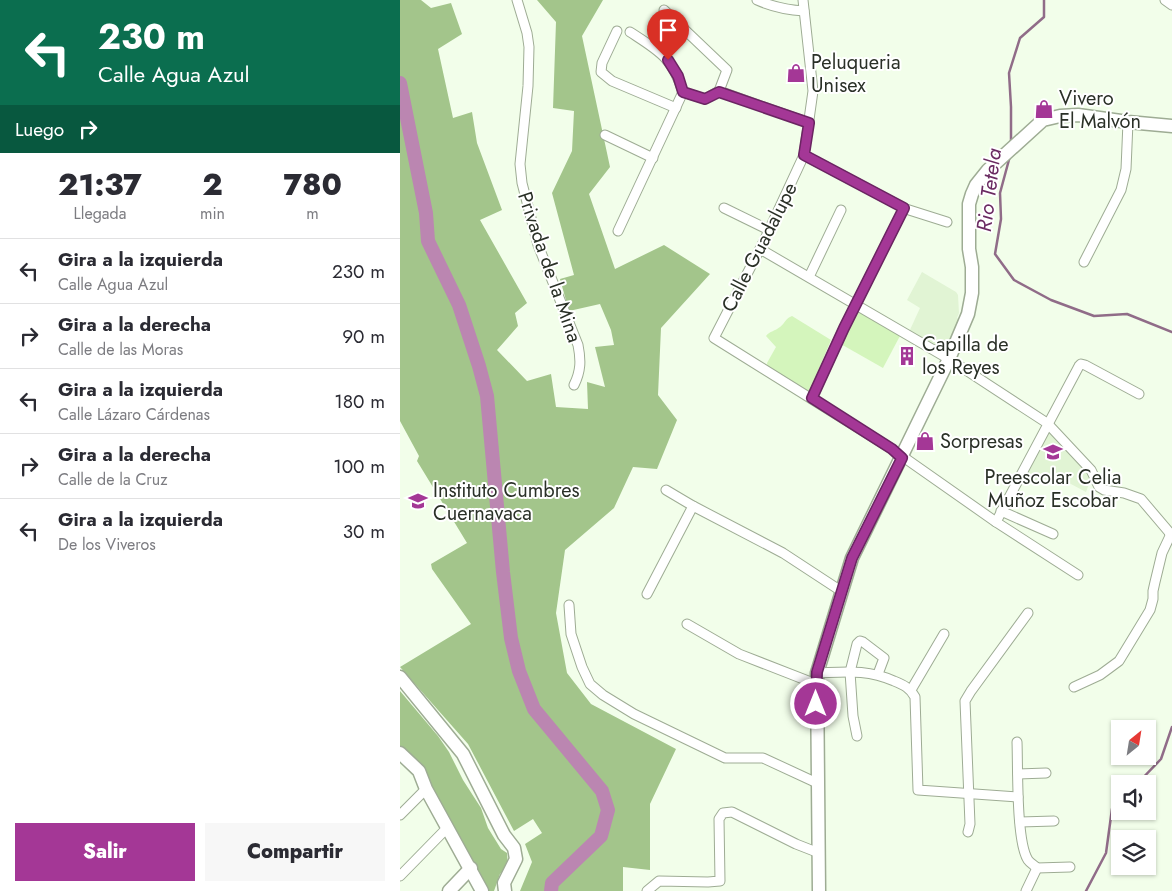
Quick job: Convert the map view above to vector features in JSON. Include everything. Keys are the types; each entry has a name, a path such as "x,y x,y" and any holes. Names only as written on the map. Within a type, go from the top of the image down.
{"street":[{"name":"Privada de la Mina","path":"517,0 529,47 528,86 520,164 522,183 538,244 578,345 580,375 574,385"},
{"path":"758,0 779,8 804,11"},
{"name":"Calle Guadalupe","path":"803,0 813,91 804,155 760,249 714,338 812,398"},
{"path":"1165,0 1172,5"},
{"path":"664,10 726,70 719,92"},
{"path":"617,31 602,63 601,72 612,80 676,108"},
{"path":"618,231 683,92 678,76 668,60 630,32"},
{"path":"683,92 705,99 719,92 809,123"},
{"path":"819,891 817,678 841,590 852,558 950,359 968,314 972,293 972,268 969,249 969,204 972,194 982,177 1043,120 1060,116 1078,115 1172,126"},
{"path":"1084,262 1121,190 1126,169 1128,122"},
{"path":"605,135 652,158"},
{"path":"804,155 904,208 948,222"},
{"path":"724,208 769,230"},
{"path":"904,208 812,398 892,449 902,458 996,522 1078,575"},
{"path":"809,277 841,210"},
{"path":"760,249 950,359 1048,423 1091,470 1099,487 1104,490 1124,493 1141,500 1169,532 1170,536 1162,554 1150,610 1119,661 1100,675 1074,687"},
{"path":"996,522 1081,364 1139,394"},
{"path":"666,490 783,553 841,590"},
{"path":"646,594 693,506"},
{"path":"1001,511 1053,534"},
{"path":"569,605 571,634 582,667 590,684 603,694 634,714 725,758 763,758 817,783"},
{"path":"968,832 970,824 965,701 971,690 1028,614"},
{"path":"687,624 739,654 817,678 850,672 878,674 911,690 915,697 918,790 924,792 1018,797"},
{"path":"911,690 944,634"},
{"path":"857,736 853,716 850,672 857,644 860,641 884,658 878,674"},
{"path":"400,677 463,754 504,835 514,848 516,859 504,883 505,891"},
{"path":"1017,742 1020,822 1023,848 1028,860 1037,868 1070,867"},
{"path":"400,754 419,771 426,789 482,891"},
{"path":"1018,774 1046,773"},
{"path":"400,815 426,789"},
{"path":"647,891 659,881 720,881 719,819 723,812 732,812 796,844 819,853"},
{"path":"1020,822 1054,822"},
{"path":"400,876 448,827"},
{"path":"449,891 471,868"},
{"path":"1026,891 1037,868"}],"shaded area":[{"path":"922,272 958,295 959,313 957,318 961,320 943,351 909,332 920,308 907,300"},
{"name":"Preescolar Celia Muñoz Escobar","path":"1047,423 1093,473 1086,492 1069,483 1063,486 1053,484 1040,476 1037,481 1019,471"}],"green space":[{"path":"400,0 421,0 431,8 451,3 462,34 438,49 453,118 472,112 477,143 502,210 480,220 527,303 515,313 518,326 497,350 527,381 551,374 556,407 588,409 587,382 605,387 595,347 614,345 611,330 600,304 569,311 560,279 574,275 552,193 572,151 574,111 553,108 556,22 537,0 603,0 582,36 610,167 589,194 615,269 664,245 710,274 661,328 658,395 677,420 657,469 633,467 614,508 565,550 556,613 567,673 591,704 676,749 650,804 650,870 623,867 623,891 520,891 532,862 525,844 542,833 533,819 514,831 468,744 400,667 471,624 432,569 431,564 467,543 417,461 419,456 400,421"},
{"path":"857,308 901,334 883,368 839,343"},
{"path":"792,316 831,340 808,395 768,371 767,363 776,347 766,336"},
{"path":"400,691 449,752 463,780 481,808 488,828 501,849 507,853 508,866 500,874 494,891 481,891 420,774 400,755"}],"waterway":[{"name":"Rio Tetela","path":"1011,143 1009,73 1020,38 1044,17 1044,0"},
{"path":"400,83 426,213 428,241 459,305 487,396 503,572 511,638 519,671 534,709 602,791 608,810 601,836 552,883 551,891"},
{"name":"Rio Tetela","path":"1010,156 1000,193 1001,219 995,254 1014,280 1051,300 1094,316 1127,314 1172,332"},
{"name":"Rio Tetela","path":"1146,775 1161,759 1172,727"},
{"name":"Rio Tetela","path":"1086,891 1106,853 1111,816"}],"place":[{"name":"Peluqueria Unisex","path":"796,73"},
{"name":"Vivero El Malvón","path":"1044,109"},
{"name":"Capilla de los Reyes","path":"907,356"},
{"name":"Sorpresas","path":"925,441"},
{"name":"Preescolar Celia Muñoz Escobar","path":"1053,452"},
{"name":"Instituto Cumbres Cuernavaca","path":"418,501"}],"route":[{"path":"668,60 678,76 683,92 705,99 719,92 809,123 804,155 904,208 844,328 812,398 892,449 902,458 852,558 817,672 816,704"}]}
